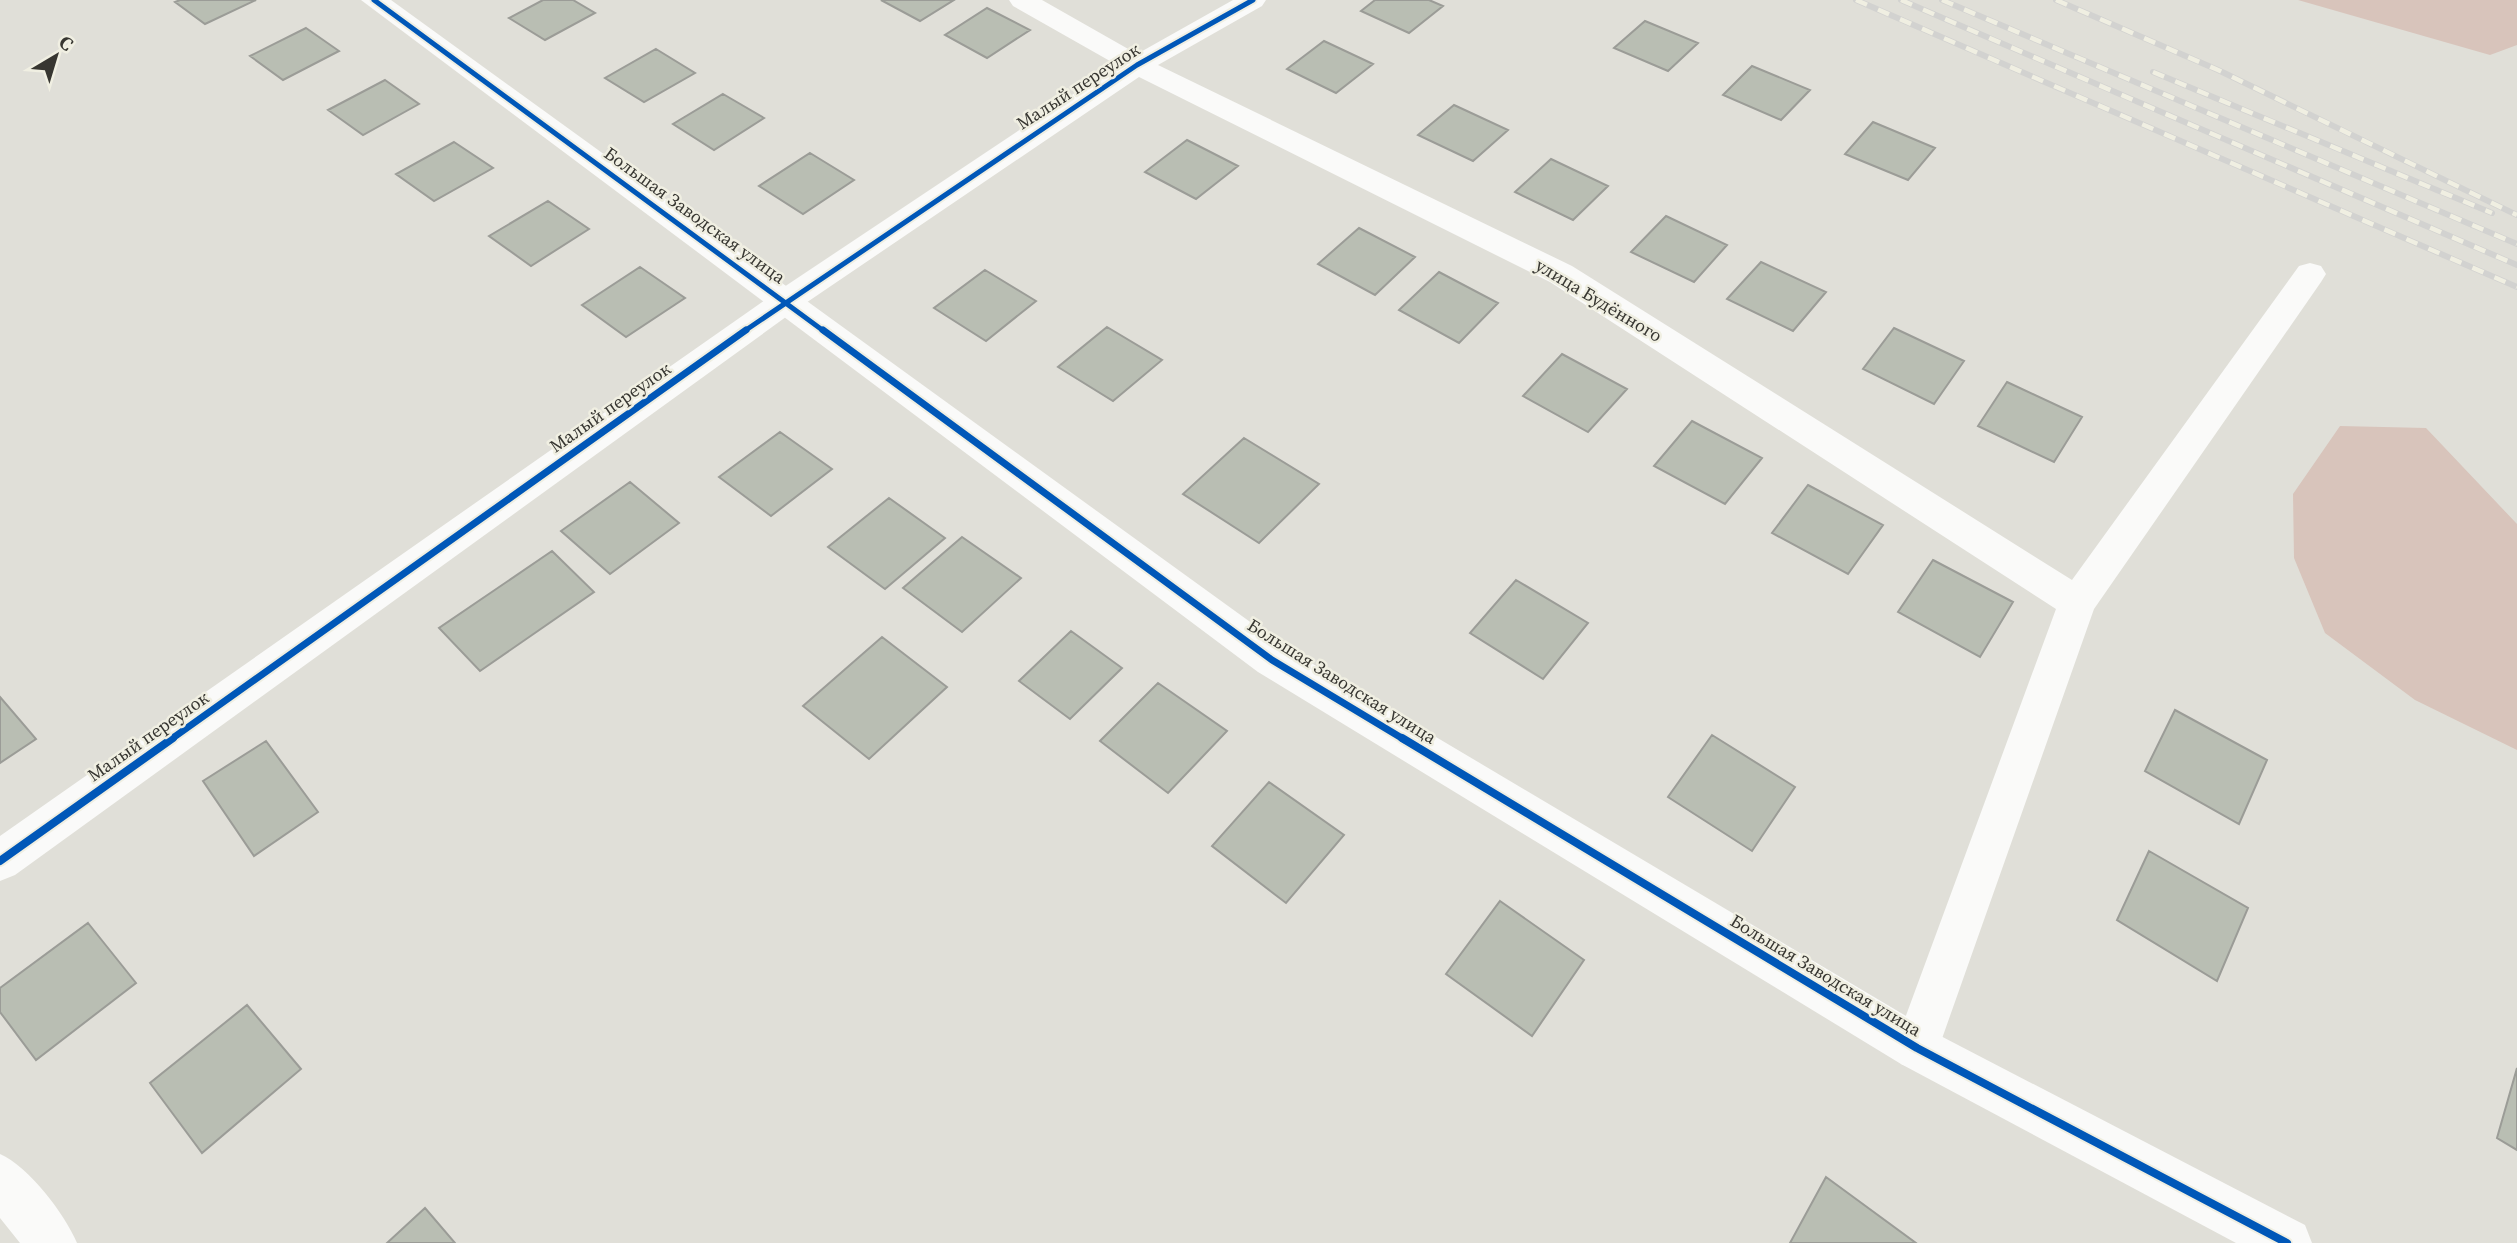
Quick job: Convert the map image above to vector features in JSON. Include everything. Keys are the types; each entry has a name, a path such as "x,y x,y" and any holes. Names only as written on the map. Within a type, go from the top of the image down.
{"street":[{"name":"Большая Заводская улица","path":"374,0 1272,660 1917,1048 2287,1243"},
{"name":"улица Будённого","path":"1022,0 1137,65 1561,274 2077,603"},
{"name":"Малый переулок","path":"0,860 786,301 1137,65 1253,0"},
{"path":"1917,1048 2077,603 2311,274"},
{"path":"0,1178 52,1243"}],"shaded area":[{"path":"2298,0 2517,0 2517,45 2490,55"},
{"path":"2340,426 2426,428 2517,524 2517,750 2415,700 2325,633 2294,558 2293,494"}],"building":[{"path":"256,0 205,24 175,2"},
{"path":"543,0 573,0 595,13 545,40 509,18"},
{"path":"881,0 954,0 920,21"},
{"path":"1375,0 1429,0 1443,6 1409,33 1361,11"},
{"path":"987,8 1030,30 987,58 945,35"},
{"path":"1645,21 1698,43 1668,71 1614,48"},
{"path":"306,28 339,51 283,80 250,56"},
{"path":"1324,41 1373,64 1336,93 1287,69"},
{"path":"656,49 695,73 644,102 605,78"},
{"path":"1752,66 1810,90 1781,120 1723,95"},
{"path":"385,80 419,104 363,135 328,110"},
{"path":"723,94 764,118 714,150 673,124"},
{"path":"1454,105 1508,130 1473,161 1418,135"},
{"path":"1873,122 1935,148 1908,180 1845,154"},
{"path":"1187,140 1238,166 1196,199 1145,172"},
{"path":"454,142 493,168 434,201 396,174"},
{"path":"810,153 854,180 803,214 759,186"},
{"path":"1551,159 1608,186 1573,220 1515,192"},
{"path":"548,201 589,229 531,266 489,236"},
{"path":"1666,216 1727,245 1694,282 1631,252"},
{"path":"1359,228 1415,257 1375,295 1318,264"},
{"path":"1761,262 1826,292 1793,331 1727,299"},
{"path":"640,267 685,298 626,337 582,305"},
{"path":"985,270 1036,301 986,341 934,308"},
{"path":"1439,272 1498,303 1459,343 1399,310"},
{"path":"1107,327 1162,360 1113,401 1058,367"},
{"path":"1894,328 1964,361 1934,404 1863,369"},
{"path":"1562,354 1627,389 1588,432 1523,396"},
{"path":"2007,382 2082,417 2054,462 1978,426"},
{"path":"1692,421 1762,458 1725,504 1654,466"},
{"path":"780,432 832,469 771,516 719,477"},
{"path":"1244,438 1319,484 1259,543 1183,494"},
{"path":"630,482 679,523 610,574 561,531"},
{"path":"1808,485 1883,525 1848,574 1772,533"},
{"path":"889,498 945,538 885,589 828,547"},
{"path":"962,537 1021,578 962,632 903,588"},
{"path":"552,551 594,592 480,671 439,628"},
{"path":"1933,560 2013,602 1980,657 1898,612"},
{"path":"1516,580 1588,623 1543,679 1470,633"},
{"path":"1071,631 1122,668 1070,719 1019,681"},
{"path":"882,637 947,687 869,759 803,706"},
{"path":"1158,683 1227,731 1168,793 1100,741"},
{"path":"0,697 36,739 0,763"},
{"path":"2175,710 2267,760 2239,824 2145,771"},
{"path":"1712,735 1795,787 1752,851 1668,797"},
{"path":"266,741 318,812 254,856 203,781"},
{"path":"1269,782 1344,835 1286,903 1212,846"},
{"path":"2149,851 2248,908 2217,981 2117,920"},
{"path":"1500,901 1584,960 1532,1036 1446,974"},
{"path":"88,923 136,983 36,1060 0,1012 0,988"},
{"path":"247,1005 301,1069 202,1153 150,1083"},
{"path":"2517,1068 2517,1150 2497,1138"},
{"path":"1826,1177 1916,1243 1790,1243"},
{"path":"425,1208 455,1243 387,1243"}],"railway":[{"path":"1856,0 2517,287"},
{"path":"1901,0 2517,265"},
{"path":"1942,0 2517,244"},
{"path":"2056,0 2218,70 2517,215"},
{"path":"2153,72 2492,213"}],"cycle path":[{"path":"374,0 1272,660 1917,1048 2287,1243"},
{"path":"0,861 786,301 1137,65 1253,0"}]}
